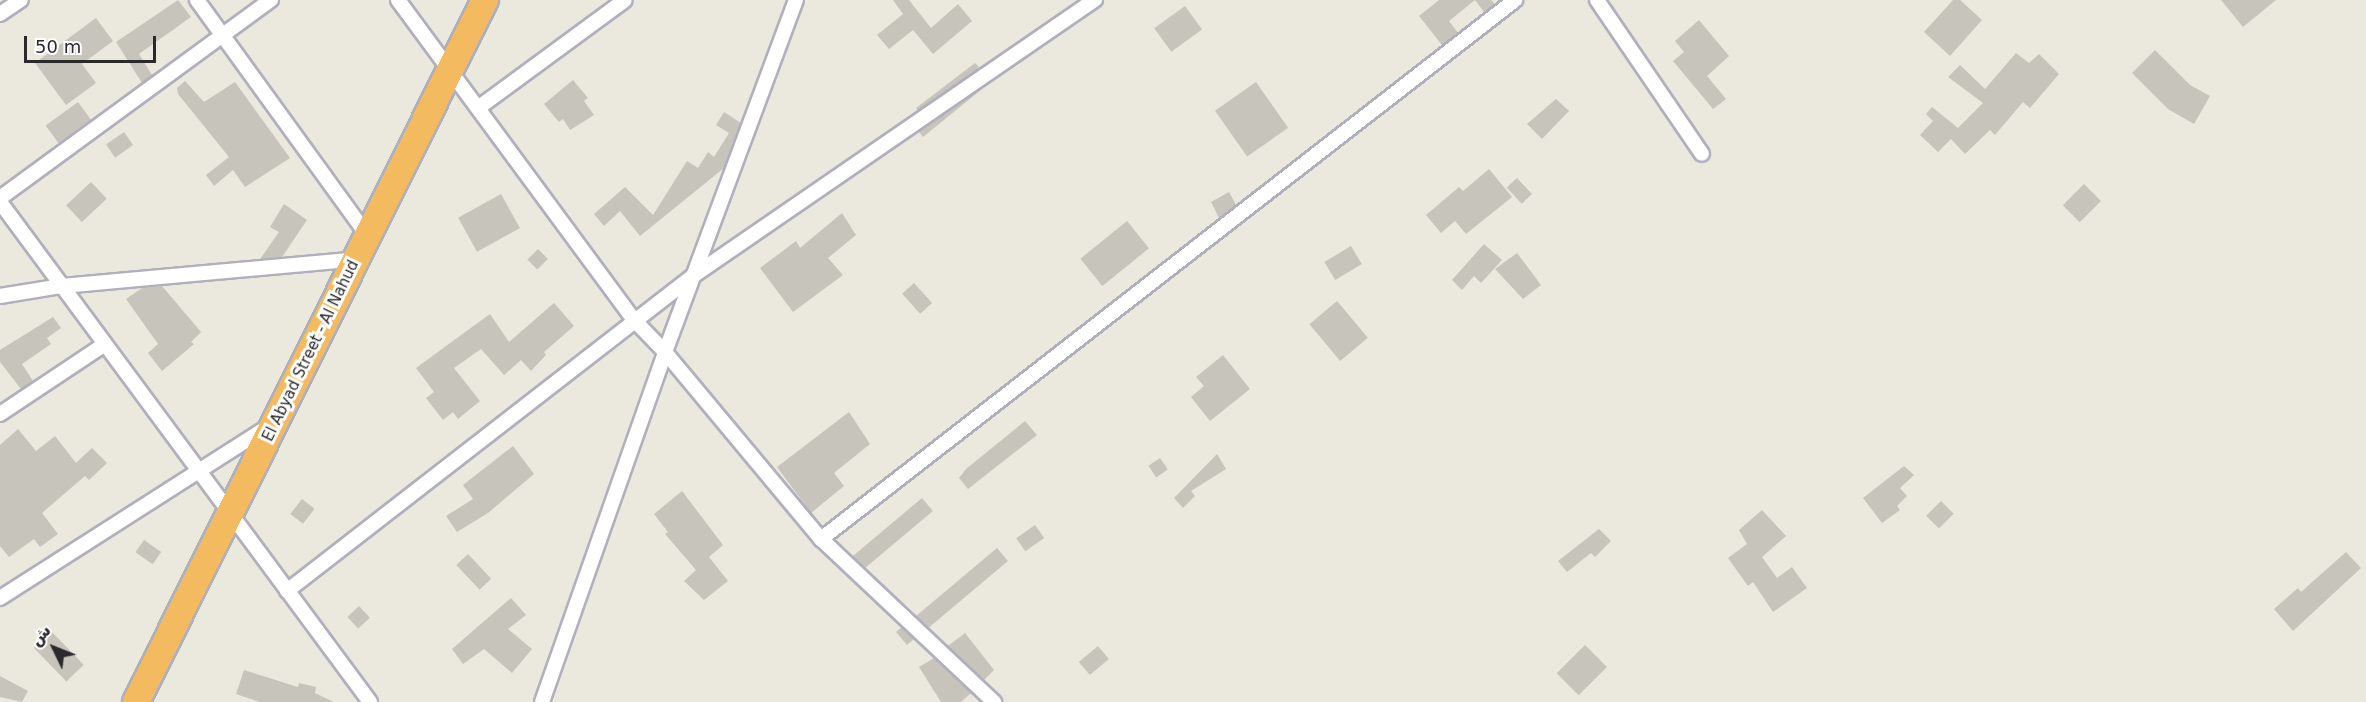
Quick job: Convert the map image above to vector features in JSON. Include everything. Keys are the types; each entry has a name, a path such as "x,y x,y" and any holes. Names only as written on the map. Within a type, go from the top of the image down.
{"highway":[{"name":"El Abyad Street - Al Nahud","path":"136,702 485,0"}],"street":[{"path":"0,14 21,0"},
{"path":"197,0 368,236"},
{"path":"0,198 271,0"},
{"path":"398,0 634,321 665,352 821,539 994,702"},
{"path":"478,108 625,0"},
{"path":"542,702 665,352 796,0"},
{"path":"287,591 693,276 1095,0"},
{"path":"821,539 1515,0"},
{"path":"1596,0 1702,154"},
{"path":"0,202 370,702"},
{"path":"0,296 62,286 357,260"},
{"path":"0,414 105,344"},
{"path":"0,598 277,420"}],"building":[{"path":"178,0 191,17 139,54 152,75 142,83 116,42"},
{"path":"893,0 909,0 931,28 958,4 972,21 933,54 913,30 889,49 877,35 903,14"},
{"path":"1439,0 1475,0 1449,21 1458,33 1442,45 1419,16"},
{"path":"1475,0 1491,0 1495,4 1484,12"},
{"path":"1953,0 1960,0 1982,20 1950,56 1924,32"},
{"path":"2221,0 2276,0 2243,27"},
{"path":"1185,6 1202,29 1171,52 1154,28"},
{"path":"96,18 113,41 82,64 96,83 66,105 35,63"},
{"path":"1699,20 1729,56 1707,76 1726,99 1713,109 1673,61 1684,52 1675,41"},
{"path":"2155,50 2190,85 2210,96 2194,124 2168,109 2132,73"},
{"path":"2016,53 2029,63 2039,54 2059,74 2030,108 2023,102 1995,135 1990,130 1965,154 1951,139 1938,152 1920,135 1933,121 1926,114 1932,107 1958,128 1983,103 1948,77 1960,65 1985,89"},
{"path":"975,63 980,68 918,111 916,108"},
{"path":"573,80 588,98 584,101 594,115 570,130 563,119 559,122 544,104"},
{"path":"185,81 204,102 235,82 290,158 245,187 233,170 214,186 206,175 229,157 178,94 177,88"},
{"path":"1256,82 1288,128 1247,157 1215,111"},
{"path":"987,85 923,137 919,132"},
{"path":"1556,99 1569,111 1542,139 1527,124"},
{"path":"78,102 91,120 59,143 46,126"},
{"path":"724,112 741,123 724,168 640,236 620,211 604,226 594,214 625,187 653,215 687,161 698,168 708,152 714,157 729,133 716,125"},
{"path":"124,132 133,145 115,158 106,145"},
{"path":"1489,169 1512,197 1466,234 1455,221 1441,233 1426,215 1459,187 1463,191"},
{"path":"1517,178 1532,194 1522,204 1507,188"},
{"path":"91,182 107,199 82,222 66,205"},
{"path":"2084,184 2101,201 2080,222 2063,205"},
{"path":"1229,192 1236,205 1219,218 1211,202"},
{"path":"501,194 520,228 477,252 458,218"},
{"path":"284,204 307,220 282,257 260,259 279,232 270,227"},
{"path":"842,213 856,235 828,258 843,275 793,312 760,268 796,241 800,248"},
{"path":"1127,221 1149,248 1102,286 1080,259"},
{"path":"1484,244 1502,260 1481,283 1474,276 1462,290 1452,280"},
{"path":"1351,246 1362,264 1335,280 1324,262"},
{"path":"538,249 548,259 537,270 527,260"},
{"path":"1517,253 1541,285 1523,299 1495,269"},
{"path":"914,283 932,303 920,314 902,294"},
{"path":"162,286 201,332 191,342 194,344 162,371 148,353 158,344 126,299 142,288"},
{"path":"1337,301 1368,338 1340,361 1309,324"},
{"path":"554,303 574,326 544,352 546,355 531,371 521,360 504,375 481,349 454,368 480,401 458,419 453,412 443,420 426,398 434,392 416,368 490,314 509,342"},
{"path":"53,317 61,328 47,338 51,344 22,364 33,381 21,389 0,362 0,350"},
{"path":"1223,355 1250,389 1210,421 1191,397 1204,386 1196,377"},
{"path":"849,412 870,444 834,473 844,486 811,513 777,467"},
{"path":"1025,421 1037,435 968,489 959,478 966,469"},
{"path":"18,429 36,451 55,436 76,463 92,448 107,463 89,480 85,476 42,513 58,534 40,547 34,539 9,557 0,546 0,445"},
{"path":"513,446 534,474 488,513 457,532 446,516 473,499 463,485"},
{"path":"1217,454 1226,469 1191,491 1195,496 1183,508 1174,498"},
{"path":"1160,458 1168,470 1156,477 1148,466"},
{"path":"1904,466 1914,475 1900,488 1907,496 1897,506 1900,510 1882,523 1863,498"},
{"path":"682,491 723,545 709,557 728,581 704,600 684,581 696,570 665,534 668,532 654,514"},
{"path":"922,498 933,511 863,570 852,556"},
{"path":"302,499 315,509 303,524 290,514"},
{"path":"1941,501 1954,514 1939,529 1926,516"},
{"path":"1762,510 1786,536 1762,557 1777,578 1792,567 1807,588 1773,612 1753,582 1748,586 1728,558 1747,544 1739,530"},
{"path":"1035,525 1044,538 1025,551 1016,538"},
{"path":"1599,529 1611,541 1595,557 1591,553 1567,572 1558,561"},
{"path":"144,540 161,552 153,564 135,552"},
{"path":"997,548 1008,561 927,629 916,616"},
{"path":"2346,552 2361,568 2293,631 2274,609 2298,588 2301,592"},
{"path":"468,554 491,579 479,590 456,565"},
{"path":"511,598 526,615 508,629 532,649 512,673 484,649 463,664 452,649"},
{"path":"359,606 370,618 358,629 347,617"},
{"path":"902,627 914,639 907,645 896,632"},
{"path":"51,631 84,665 66,681 34,648"},
{"path":"965,633 994,670 984,680 948,646"},
{"path":"1585,645 1607,667 1579,695 1557,673"},
{"path":"1098,646 1109,659 1090,675 1079,662"},
{"path":"934,658 971,693 961,702 941,702 919,667"},
{"path":"244,670 298,687 299,683 316,687 315,693 334,702 260,702 236,694"},
{"path":"0,676 28,691 22,702 0,697"}]}
